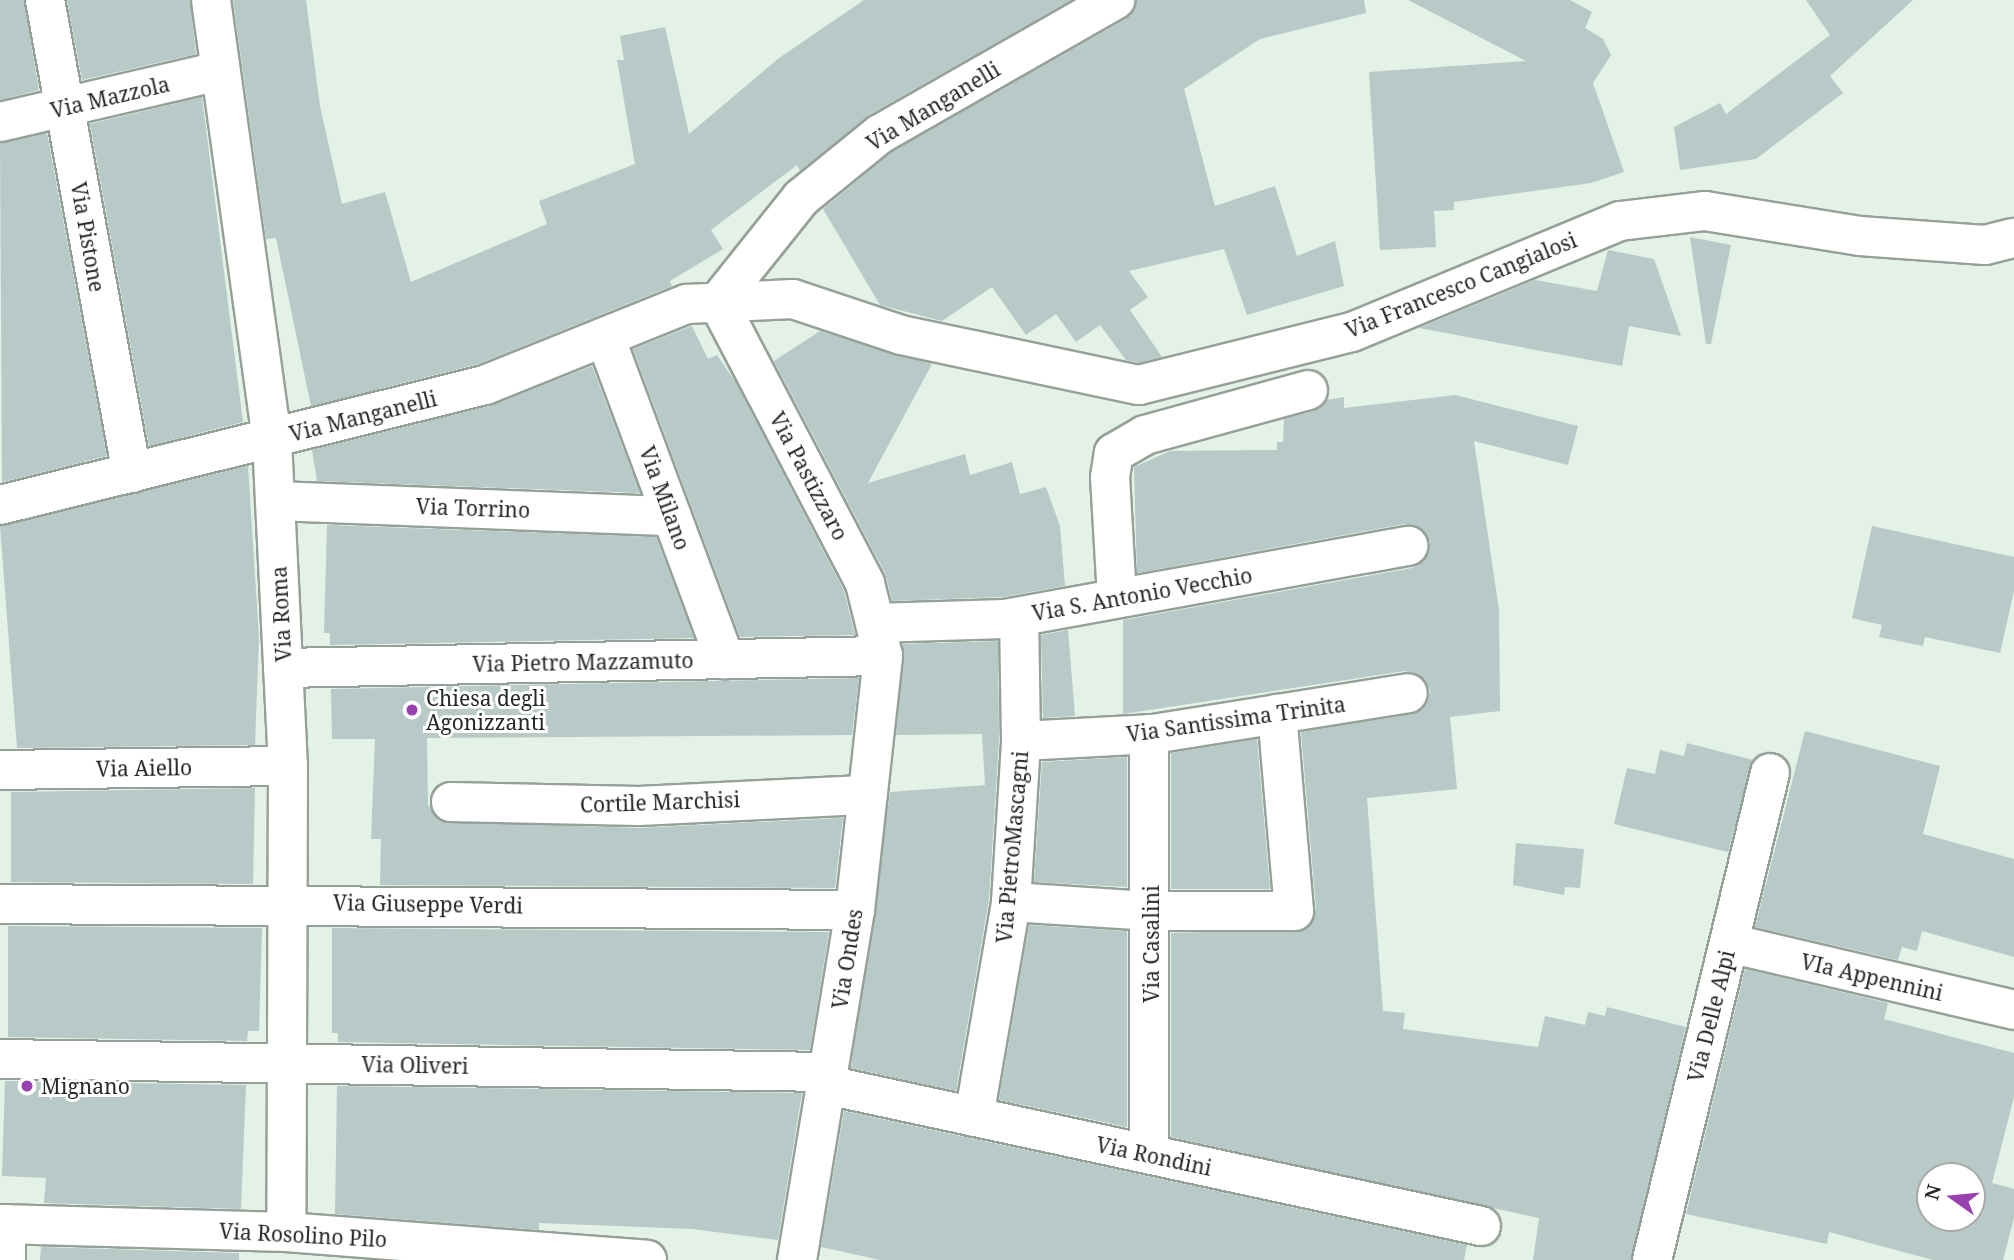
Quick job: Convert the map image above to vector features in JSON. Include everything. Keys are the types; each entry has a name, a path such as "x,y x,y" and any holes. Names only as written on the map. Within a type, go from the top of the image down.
{"street":[{"name":"Via Pistone","path":"45,0 132,473"},
{"name":"Via Roma","path":"211,0 272,440 288,765 286,1232"},
{"name":"Via Manganelli","path":"718,302 802,198 880,134 1115,0"},
{"name":"Via Mazzola","path":"0,122 219,71"},
{"name":"Via Francesco Cangialosi","path":"793,299 901,335 1139,385 1352,331 1620,221 1704,211 1860,236 1985,245 2014,238"},
{"name":"Via Manganelli","path":"0,505 272,440 485,385 687,304 793,299"},
{"name":"Via Pastizzaro","path":"718,302 865,583 879,640"},
{"name":"Via Milano","path":"605,337 725,659"},
{"path":"1117,598 1110,478 1114,453 1145,435 1308,390"},
{"name":"Via Torrino","path":"275,500 672,516"},
{"name":"Via S. Antonio Vecchio","path":"879,640 1408,546"},
{"name":"Via PietroMascagni","path":"974,1117 1011,902 1021,741 1019,617"},
{"name":"Via Pietro Mazzamuto","path":"283,668 725,659 879,640"},
{"name":"Via Ondes","path":"797,1260 855,910 868,795 879,640"},
{"name":"Via Santissima Trinita","path":"1021,741 1149,734 1408,693"},
{"path":"1011,902 1152,911 1294,911 1277,714"},
{"name":"Via Casalini","path":"1149,734 1152,911 1149,1154"},
{"name":"Via Aiello","path":"0,770 288,765"},
{"name":"Via Delle Alpi","path":"1652,1260 1770,773"},
{"name":"Cortile Marchisi","path":"452,802 639,806 868,795"},
{"name":"Via Giuseppe Verdi","path":"0,904 289,902 855,910"},
{"name":"VIa Appennini","path":"1729,943 2014,1010"},
{"name":"Via Oliveri","path":"0,1059 288,1063 828,1079"},
{"name":"Via Rondini","path":"828,1079 974,1117 1481,1226"},
{"name":"Via Rosolino Pilo","path":"4,1236 286,1232 647,1260"}],"building":[{"path":"0,0 24,0 39,90 0,100"},
{"path":"67,0 190,0 196,54 82,80"},
{"path":"233,0 306,0 320,106 342,204 385,192 411,282 547,224 539,201 635,164 617,60 624,60 620,36 665,27 689,134 779,58 864,0 1071,0 869,115 800,171 797,165 711,230 723,249 670,281 672,286 478,364 311,406 276,238 266,239"},
{"path":"1137,0 1364,0 1366,13 1260,39 1184,89 1215,206 1275,186 1297,256 1335,241 1344,286 1247,315 1224,249 1129,271 1148,297 1130,310 1162,357 1139,363 1126,360 1100,325 1076,342 1056,314 1026,335 992,287 942,321 880,305 823,209 892,152 1126,19"},
{"path":"1408,0 1570,0 1592,12 1585,28 1603,39 1611,55 1593,83 1624,172 1591,183 1454,202 1454,210 1434,211 1436,247 1380,250 1369,72 1526,61"},
{"path":"1806,0 1913,0 1830,76 1843,93 1756,159 1680,170 1674,127 1720,103 1726,114 1830,35"},
{"path":"202,97 243,422 149,446 90,124"},
{"path":"47,133 107,456 2,482 0,143"},
{"path":"1690,237 1731,245 1711,344 1706,344"},
{"path":"1608,250 1654,259 1681,336 1629,326 1622,366 1419,328 1535,280 1597,291"},
{"path":"692,326 708,359 717,355 736,383 844,591 855,635 740,637 633,349"},
{"path":"820,331 932,364 868,483 965,454 970,475 1012,462 1020,494 1046,487 1060,526 1065,586 1003,597 892,601 885,573 774,361"},
{"path":"592,366 640,493 317,481 312,450 490,406"},
{"path":"1455,395 1578,426 1568,465 1474,441 1499,610 1500,711 1450,717 1457,789 1367,798 1383,1011 1405,1013 1403,1029 1538,1047 1545,1016 1585,1025 1588,1012 1605,1016 1607,1007 1686,1027 1631,1260 1533,1260 1539,1218 1171,1137 1171,933 1306,929 1316,909 1301,732 1412,714 1428,701 1430,690 1424,679 1405,671 1123,714 1123,620 1412,568 1423,562 1430,543 1424,531 1404,524 1137,573 1134,467 1170,451 1277,450 1277,442 1283,442 1284,419 1314,411 1327,400 1344,397 1344,408"},
{"path":"248,466 259,637 255,745 17,748 0,526"},
{"path":"327,525 656,537 694,638 330,645 330,633 324,633"},
{"path":"1872,526 2014,557 2014,591 2000,653 1925,637 1923,646 1879,637 1882,625 1852,618"},
{"path":"1068,630 1075,716 1043,718 1041,635"},
{"path":"998,641 999,740 989,899 956,1091 851,1068 890,792 985,785 982,734 896,735 903,644"},
{"path":"859,678 852,735 427,738 428,805 440,821 639,828 843,818 835,888 380,885 381,839 371,839 375,739 332,739 331,689"},
{"path":"1805,731 1940,766 1923,834 2014,859 2014,957 1922,931 1917,951 1902,947 1898,960 1755,927"},
{"path":"1257,739 1270,889 1171,889 1171,753"},
{"path":"1687,743 1753,760 1728,852 1614,824 1627,768 1655,774 1660,750 1684,756"},
{"path":"1127,757 1127,887 1034,882 1042,762"},
{"path":"255,788 253,884 11,882 11,792"},
{"path":"1516,843 1584,849 1580,888 1565,887 1564,895 1513,885"},
{"path":"1029,925 1127,931 1127,1127 999,1100"},
{"path":"8,926 262,928 259,1031 248,1031 247,1041 8,1037"},
{"path":"332,928 829,932 810,1050 338,1042 338,1033 332,1033"},
{"path":"1745,969 1888,1003 1884,1019 2014,1053 2014,1097 1992,1183 2014,1189 2014,1218 2003,1260 1933,1260 1829,1232 1827,1244 1686,1214"},
{"path":"5,1081 246,1085 241,1209 44,1203 46,1178 2,1176"},
{"path":"337,1086 802,1093 778,1240 692,1229 539,1223 539,1230 335,1214"},
{"path":"844,1111 1467,1245 1464,1260 880,1260 821,1247"},
{"path":"41,1247 239,1253 239,1260 40,1260"}],"place":[{"name":"Chiesa degli Agonizzanti","path":"412,710"},
{"name":"Mignano","path":"27,1086"}]}
